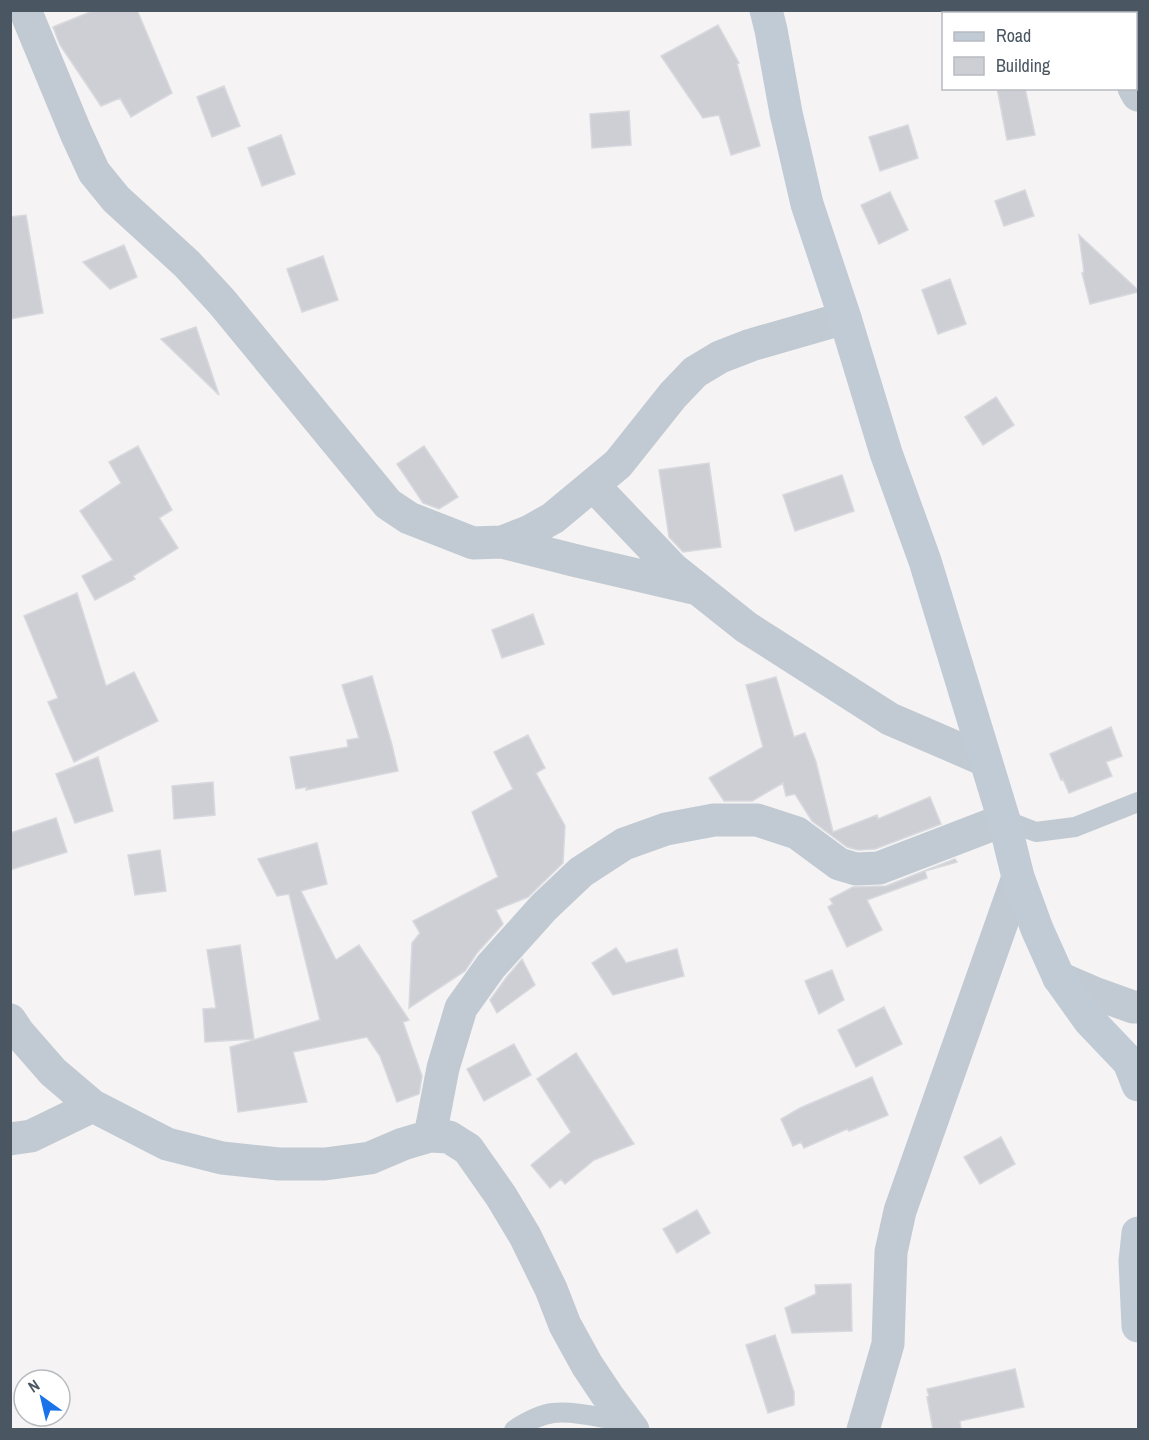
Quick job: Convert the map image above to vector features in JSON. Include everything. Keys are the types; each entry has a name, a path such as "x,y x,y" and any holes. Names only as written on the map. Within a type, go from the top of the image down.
{"street":[{"path":"25,10 94,172 116,199 188,264 222,302 388,504 409,518 472,543 502,542 699,589"},
{"path":"766,10 807,204 886,453 925,561 1004,820 1018,877 1037,929 1059,978 1089,1020 1129,1062 1138,1085"},
{"path":"502,542 530,531 553,518 618,464 673,395 695,372 720,357 751,345 845,318"},
{"path":"593,485 673,569 746,627 890,718 985,760"},
{"path":"429,1136 443,1068 461,1008 490,966 544,907 581,872 624,844 666,829 714,820 757,820 797,833 839,864 856,869 879,868 1004,820"},
{"path":"863,1430 888,1344 891,1252 900,1211 1018,877"},
{"path":"1059,978 1094,993 1138,1007"},
{"path":"10,1020 53,1072 93,1106 167,1144 222,1158 279,1164 325,1164 370,1158 429,1136 449,1137 468,1149 501,1196 525,1236 551,1289 565,1325 587,1365 630,1426"},
{"path":"10,1139 31,1136 93,1106"},
{"path":"1137,1251 1138,1326"}],"lane":[{"path":"1004,820 1036,832 1075,827 1138,802"},
{"path":"514,1430 531,1419 553,1413 574,1414 630,1426"}],"building":[{"path":"95,10 137,10 172,93 131,117 120,98 101,106 60,45 53,27"},
{"path":"718,25 739,63 737,64 760,146 731,155 719,115 703,118 661,56"},
{"path":"224,86 240,126 212,137 197,97"},
{"path":"997,90 1025,90 1035,135 1007,140"},
{"path":"629,111 631,145 592,148 590,114"},
{"path":"908,125 918,158 880,171 869,137"},
{"path":"281,135 295,174 262,186 248,148"},
{"path":"1025,190 1034,216 1004,226 995,201"},
{"path":"890,192 908,230 879,244 861,205"},
{"path":"26,215 43,313 10,319 10,217"},
{"path":"1079,235 1138,292 1090,304 1082,273 1084,272"},
{"path":"124,245 137,277 110,289 83,262"},
{"path":"323,256 338,300 302,312 287,269"},
{"path":"950,279 966,324 938,334 922,290"},
{"path":"196,327 219,395 161,339"},
{"path":"996,397 1014,425 983,445 965,417"},
{"path":"138,446 172,510 159,518 178,548 133,576 135,579 95,600 82,576 113,560 80,511 121,483 109,462"},
{"path":"424,446 458,497 439,509 423,503 397,464"},
{"path":"709,463 721,547 683,552 669,537 659,470"},
{"path":"842,475 854,511 795,531 783,495"},
{"path":"77,593 106,686 134,672 158,721 74,762 48,702 58,698 24,616"},
{"path":"533,614 544,644 502,658 492,630"},
{"path":"372,676 398,771 306,790 307,787 296,789 290,757 348,747 347,740 359,738 342,685"},
{"path":"776,677 794,737 805,733 816,762 833,832 877,815 878,819 930,797 941,824 875,849 858,850 847,847 812,821 795,794 786,796 783,783 752,801 724,801 709,778 763,747 746,685"},
{"path":"1111,727 1122,756 1106,762 1112,776 1069,793 1050,754"},
{"path":"528,735 545,768 536,773 565,826 563,863 528,897 496,910 503,924 477,953 465,971 409,1008 412,943 420,933 413,921 498,877 472,812 513,789 494,752"},
{"path":"98,757 113,811 75,823 56,774"},
{"path":"213,782 215,815 174,819 172,786"},
{"path":"56,818 67,852 10,870 10,833"},
{"path":"317,843 327,884 301,891 336,960 359,945 409,1020 403,1022 422,1076 419,1094 397,1102 380,1056 367,1037 293,1052 307,1102 238,1112 230,1047 320,1020 289,894 277,896 258,859"},
{"path":"160,850 166,891 135,895 128,855"},
{"path":"955,859 957,862 925,871 927,878 867,900 882,930 847,947 828,907 833,904 830,899 853,887 886,886"},
{"path":"240,945 254,1039 205,1042 203,1009 216,1008 207,950"},
{"path":"616,948 626,963 677,949 684,976 613,995 592,963"},
{"path":"522,959 535,985 497,1013 490,1000"},
{"path":"832,970 844,1000 819,1014 805,981"},
{"path":"884,1007 902,1044 856,1067 838,1030"},
{"path":"514,1044 531,1075 484,1101 467,1069"},
{"path":"576,1053 634,1144 594,1160 565,1184 561,1179 550,1188 531,1165 571,1132 537,1079"},
{"path":"872,1077 888,1115 849,1131 847,1129 804,1148 801,1142 793,1146 781,1119 800,1108"},
{"path":"1001,1137 1015,1164 980,1184 964,1157"},
{"path":"697,1210 710,1233 677,1253 663,1229"},
{"path":"851,1284 852,1331 792,1333 785,1308 816,1294 815,1285"},
{"path":"775,1335 794,1392 794,1405 768,1413 746,1345"},
{"path":"1015,1369 1024,1407 960,1421 961,1430 933,1430 927,1389"}]}
